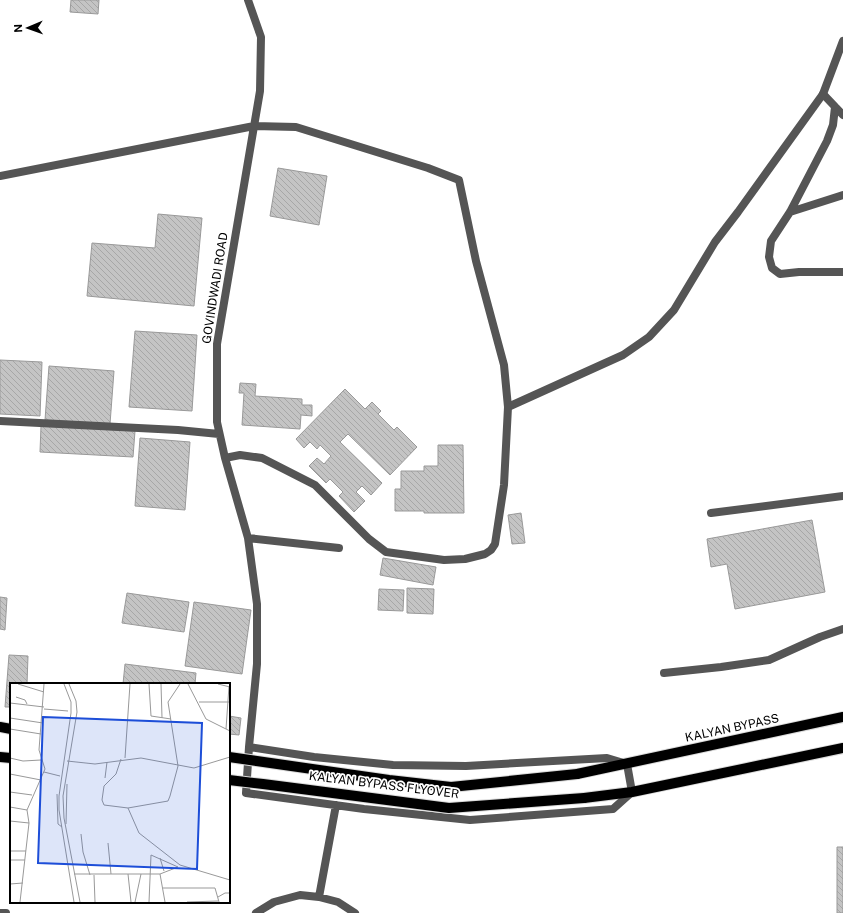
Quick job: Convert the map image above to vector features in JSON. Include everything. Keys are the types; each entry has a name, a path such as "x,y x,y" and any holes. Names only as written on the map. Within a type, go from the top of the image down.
{"main road":[{"name":"KALYAN BYPASS","path":"627,764 843,717"},
{"path":"0,727 10,728"},
{"path":"632,792 843,748"},
{"path":"0,757 10,758"},
{"name":"KALYAN BYPASS FLYOVER","path":"230,758 451,787 577,774 627,764"},
{"name":"KALYAN BYPASS FLYOVER","path":"230,780 449,808 584,798 632,792"}],"street":[{"name":"GOVINDWADI ROAD","path":"248,0 262,37 260,91 217,344 217,422 225,458 248,538 257,604 257,664 246,793 336,805"},
{"path":"508,407 623,355 649,337 674,310 715,242 823,94 843,41"},
{"path":"823,94 843,115"},
{"path":"835,107 833,125 828,141 790,212 771,241 770,258 772,268 780,274 800,272 843,272"},
{"path":"0,176 254,126 296,127 428,168 459,180 476,261 504,365 508,407 504,485 495,544 491,550 485,554 465,559 444,560 386,552 369,539 314,485 262,458 240,455 225,458"},
{"path":"790,212 843,195"},
{"path":"0,421 178,430 220,434"},
{"path":"711,514 843,496"},
{"path":"248,538 339,548"},
{"path":"664,673 769,660 820,637 843,629"},
{"path":"249,747 314,757 393,765 466,766 607,758 627,764 632,792 613,809 470,820 364,810 336,805 318,897"},
{"path":"256,913 274,902 300,895 318,897 338,902 355,913"},
{"path":"0,913 6,913"}],"building":[{"path":"71,0 99,0 98,14 70,12"},
{"path":"278,168 327,176 319,225 270,216"},
{"path":"158,214 202,218 194,306 87,296 92,243 155,248"},
{"path":"135,331 197,335 192,411 129,407"},
{"path":"0,360 42,362 40,416 0,414"},
{"path":"49,366 114,371 110,424 45,420"},
{"path":"240,383 256,384 255,396 302,399 302,405 312,405 312,416 301,415 300,429 242,425 244,393 239,393"},
{"path":"345,389 365,409 372,402 381,411 378,414 394,430 397,427 417,447 390,475 348,434 340,442 382,483 371,495 362,486 356,492 365,501 354,512 339,496 343,492 330,479 326,483 309,466 317,458 324,464 331,456 320,445 317,449 310,442 304,448 296,439"},
{"path":"41,426 135,431 133,457 40,452"},
{"path":"140,438 190,442 185,510 135,506"},
{"path":"438,445 463,445 464,513 395,511 395,489 401,489 401,471 424,471 424,466 438,466"},
{"path":"521,513 525,543 512,544 508,515"},
{"path":"812,520 825,592 735,609 727,564 711,567 707,539"},
{"path":"383,558 436,567 433,585 380,575"},
{"path":"407,588 434,589 433,614 407,613"},
{"path":"379,589 404,590 403,611 378,610"},
{"path":"127,593 189,602 184,632 122,623"},
{"path":"0,597 7,598 5,630 0,629"},
{"path":"194,602 251,610 242,674 185,666"},
{"path":"9,655 28,656 27,683 10,683 10,707 5,707"},
{"path":"125,664 196,673 195,683 123,683"},
{"path":"230,716 241,718 239,735 230,734"},
{"path":"837,847 843,847 843,913 837,913"}]}
